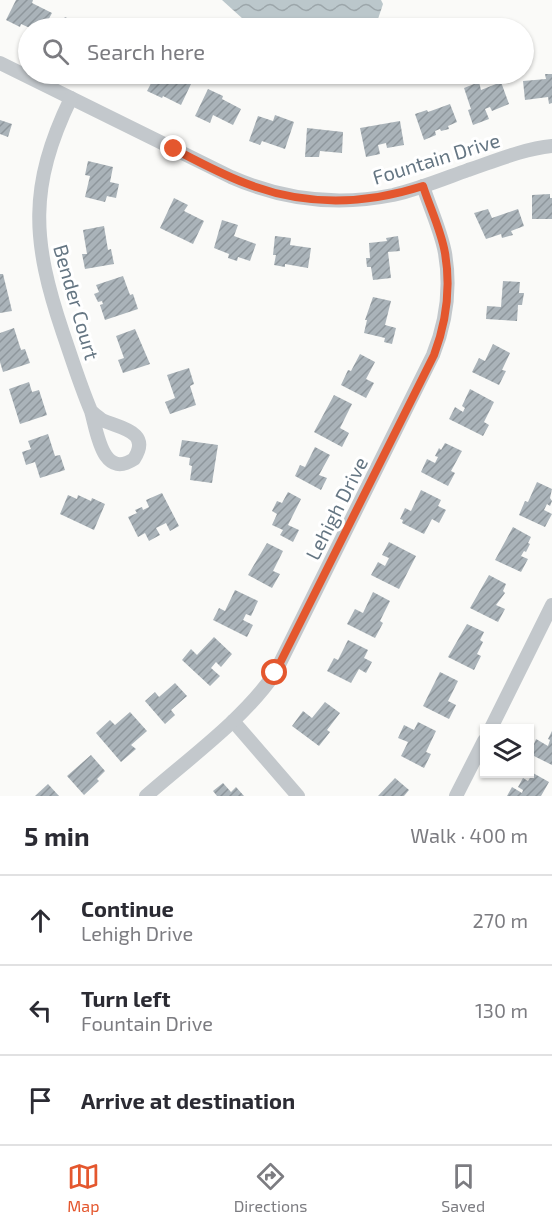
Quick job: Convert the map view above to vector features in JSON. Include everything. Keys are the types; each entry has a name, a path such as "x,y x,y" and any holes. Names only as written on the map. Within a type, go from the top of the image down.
{"street":[{"name":"Fountain Drive","path":"0,63 18,72"},
{"name":"Fountain Drive","path":"43,84 231,177 274,193 310,199 348,201 394,195 525,151 552,146"},
{"name":"Bender Court","path":"71,98 46,159 39,200 39,238 54,304 91,411"},
{"name":"Lehigh Drive","path":"146,796 233,721 265,689 285,655 426,372 440,339 447,304 447,270 440,234 423,186"},
{"path":"493,724 552,605"},
{"path":"233,721 298,796"},
{"path":"456,796 480,749"}],"water":[{"path":"222,0 381,0 383,4 378,18 242,18"}],"building":[{"path":"16,0 33,0 32,3 52,13 49,18 18,18 18,26 6,20"},
{"path":"545,74 552,74 552,103 549,104 548,97 525,100 523,84 534,84 534,80 546,79"},
{"path":"151,84 191,84 181,105 147,91"},
{"path":"480,84 481,90 502,84 509,104 492,111 490,107 485,109 489,119 473,125 468,110 471,109 464,88"},
{"path":"208,89 241,109 233,125 213,115 210,123 195,116"},
{"path":"450,104 457,122 448,126 449,129 435,131 436,135 424,140 415,114"},
{"path":"275,115 294,122 285,149 262,141 260,145 249,141 258,116 273,121"},
{"path":"0,120 12,124 8,137 0,134"},
{"path":"400,121 404,145 387,148 386,143 378,145 380,154 366,157 360,128"},
{"path":"307,128 343,132 342,153 320,151 319,157 305,157"},
{"path":"88,161 113,167 110,182 119,184 116,198 107,196 105,202 85,197 90,176 85,175"},
{"path":"550,194 552,219 532,219 532,195"},
{"path":"174,198 188,205 184,211 204,221 193,244 160,228"},
{"path":"488,209 492,218 518,209 524,226 511,231 513,235 502,238 501,234 486,239 474,213"},
{"path":"222,220 238,225 234,236 256,244 250,261 238,257 237,261 228,258 229,254 214,248"},
{"path":"104,226 108,250 111,249 114,264 85,269 82,254 87,254 83,230"},
{"path":"275,236 291,238 290,245 311,248 308,268 285,264 285,267 274,265"},
{"path":"398,236 400,251 388,252 391,278 373,280 371,267 367,267 366,258 370,258 369,243 387,241 386,238"},
{"path":"0,274 3,274 12,311 0,313"},
{"path":"123,276 138,309 105,320 100,305 103,304 102,301 98,302 94,294 99,292 96,285"},
{"path":"503,281 520,282 519,293 524,293 522,305 518,305 517,321 486,319 487,306 501,307"},
{"path":"373,297 391,301 385,325 396,328 392,344 384,342 385,338 364,333 367,320 365,320"},
{"path":"14,328 21,350 25,349 30,363 3,372 0,362 0,333"},
{"path":"135,329 150,364 123,373 118,360 124,358 116,336"},
{"path":"493,344 510,353 502,370 506,371 499,385 472,372 479,358 485,361"},
{"path":"360,354 375,362 366,379 374,383 366,398 341,385 348,370 351,371"},
{"path":"189,368 194,384 190,386 196,405 170,414 165,402 175,398 167,375"},
{"path":"29,382 32,392 39,390 47,415 20,424 9,389"},
{"path":"470,389 494,402 484,422 489,425 483,436 449,419 455,407 463,412 465,408 462,406"},
{"path":"334,395 352,404 340,428 349,433 342,447 314,432"},
{"path":"48,434 55,456 60,455 65,470 40,478 35,462 26,465 22,452 31,449 28,441"},
{"path":"182,440 218,445 212,483 190,480 192,466 189,465 190,458 179,456"},
{"path":"445,443 462,451 451,471 455,473 448,486 421,472 427,459 435,463 438,457 435,456 439,448 441,450"},
{"path":"315,447 330,455 319,475 327,478 321,490 295,476 300,465 305,467"},
{"path":"537,482 552,489 550,498 552,501 550,506 547,504 544,510 552,514 545,527 519,515"},
{"path":"421,490 441,500 438,506 446,510 439,523 432,519 424,534 402,523 403,520 400,519 405,508 411,511"},
{"path":"288,492 301,499 288,525 299,530 293,542 280,535 283,530 272,525 277,514 272,511 277,501 282,503"},
{"path":"162,493 179,526 170,531 166,523 156,528 160,535 149,541 145,533 138,537 128,517 137,513 135,510 149,507 146,500"},
{"path":"68,495 77,499 78,495 91,501 92,498 105,504 94,530 60,514"},
{"path":"513,527 531,537 526,552 524,551 521,556 528,559 521,572 495,560"},
{"path":"389,542 416,556 399,589 371,575 378,562 385,566 389,558 382,555"},
{"path":"267,543 283,551 273,571 280,574 272,588 248,575"},
{"path":"489,575 506,584 503,591 505,593 496,605 505,609 498,622 470,608"},
{"path":"235,590 258,601 251,616 246,614 243,620 253,625 247,637 213,620 219,608 225,611"},
{"path":"373,592 390,601 375,638 347,624 355,609 363,613"},
{"path":"467,624 484,632 480,640 483,642 477,654 481,656 474,670 448,657"},
{"path":"214,637 232,654 221,667 216,662 211,668 220,676 210,686 182,660 191,649 197,655"},
{"path":"348,640 368,650 364,658 372,662 366,673 359,669 351,683 327,671 334,658 338,660"},
{"path":"440,672 458,681 448,701 456,705 449,719 423,706"},
{"path":"175,683 187,696 171,710 175,715 165,724 145,701 155,692 159,697"},
{"path":"325,702 340,713 327,730 330,732 319,746 292,726 303,711 312,718"},
{"path":"130,712 147,731 131,745 136,749 121,762 96,733 110,720 115,725"},
{"path":"418,722 436,731 426,752 431,754 424,768 401,756 408,742 398,738 404,725 414,730"},
{"path":"552,731 552,765 534,756 536,739 548,746 550,740 548,739"},
{"path":"91,755 105,771 97,779 99,781 84,795 67,776"},
{"path":"534,774 549,782 541,796 507,796 512,787 522,793 523,790 518,787 523,778 528,781 530,778 534,778"},
{"path":"395,778 409,790 404,796 378,796"},
{"path":"223,783 231,792 236,787 244,796 217,796 213,791"},
{"path":"48,784 59,796 35,796"}],"route":[{"path":"174,149 244,183 288,196 348,201 394,195 423,186 445,252 447,304 440,339 434,355 275,673"}]}
